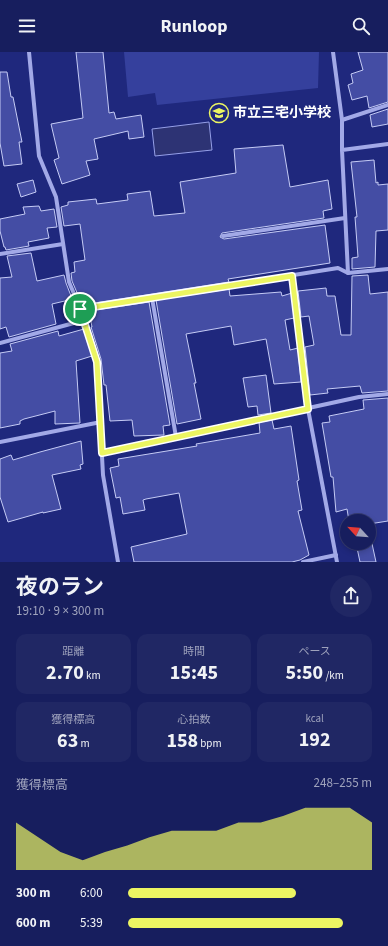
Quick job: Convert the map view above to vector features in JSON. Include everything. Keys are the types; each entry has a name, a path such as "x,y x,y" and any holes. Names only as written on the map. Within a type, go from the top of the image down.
{"street":[{"path":"29,52 39,156 56,197 69,282 85,320 97,362 103,475 118,562"},
{"path":"333,52 342,120 348,274"},
{"path":"342,120 388,105"},
{"path":"342,150 388,144"},
{"path":"223,236 345,218"},
{"path":"0,254 63,244"},
{"path":"80,309 338,268 348,274 388,269"},
{"path":"292,276 308,409 337,562"},
{"path":"152,298 176,437"},
{"path":"0,343 85,320"},
{"path":"102,453 359,397 388,394"},
{"path":"0,442 101,422"},
{"path":"303,562 336,555"}],"shaded area":[{"path":"124,52 319,52 318,88 157,105 155,93 128,97"},
{"path":"209,122 212,150 155,156 152,129"}],"building":[{"path":"76,52 103,52 109,113 114,112 116,119 141,115 144,137 129,139 128,131 94,139 98,159 86,161 90,175 62,184 54,160 59,158 51,124 83,118"},
{"path":"358,52 388,52 388,102 369,108 367,96 352,100 348,85 353,83 351,74 363,70"},
{"path":"0,72 7,72 11,97 13,97 22,142 19,142 22,164 4,166 0,143"},
{"path":"388,109 388,124 372,127 370,115"},
{"path":"283,145 290,187 328,180 332,209 323,211 324,218 222,233 220,237 224,239 325,225 330,263 228,279 229,282 88,304 81,302 72,281 71,273 75,272 74,262 85,260 80,224 64,226 61,207 68,205 68,202 96,199 97,204 128,200 127,194 150,191 154,216 185,213 180,182 236,173 234,149"},
{"path":"374,160 376,183 378,182 378,185 388,184 388,230 376,231 375,267 352,269 352,258 358,257 355,217 357,217 351,162"},
{"path":"33,180 36,192 21,197 17,184"},
{"path":"39,206 41,211 54,209 57,227 47,228 49,238 28,242 29,246 6,250 0,231 0,219 25,214 23,207"},
{"path":"31,253 37,281 64,275 73,301 69,300 52,304 56,324 9,337 6,327 0,329 0,278 12,277 7,256"},
{"path":"368,275 370,294 388,292 388,391 362,393 360,386 327,389 328,393 310,395 305,347 314,345 309,316 301,317 298,291 326,288 327,296 335,296 341,335 351,335 352,276"},
{"path":"229,289 230,296 281,292 282,296 292,293 294,318 285,320 290,350 298,348 301,382 274,384 266,339 234,345 231,326 186,334 196,383 194,383 201,419 177,424 156,300"},
{"path":"149,302 170,425 163,426 164,435 134,436 132,420 110,421 106,385 104,385 101,359 91,327 89,311"},
{"path":"84,329 92,356 76,361 80,423 55,424 55,411 24,419 20,421 20,424 0,428 0,353 12,351 10,344 58,331 59,336"},
{"path":"266,375 271,413 258,415 257,406 248,407 243,378"},
{"path":"388,398 388,521 376,523 376,514 348,514 347,509 336,512 333,477 331,477 322,423 330,422 329,416 364,409 363,400"},
{"path":"272,420 274,429 291,426 302,510 298,511 309,555 292,562 134,562 131,547 187,534 179,493 143,500 145,510 123,514 120,497 116,498 110,468 119,466 118,459 197,446 196,444 260,433 259,422"},
{"path":"81,441 83,464 80,465 81,469 52,475 61,509 43,512 8,522 0,497 0,459 11,455 13,460"},
{"path":"357,550 373,550 376,562 360,562"}],"place":[{"name":"市立三宅小学校","path":"219,113"}],"route":[{"path":"292,276 308,409 102,453 97,362 85,320 80,309 292,276"}]}
